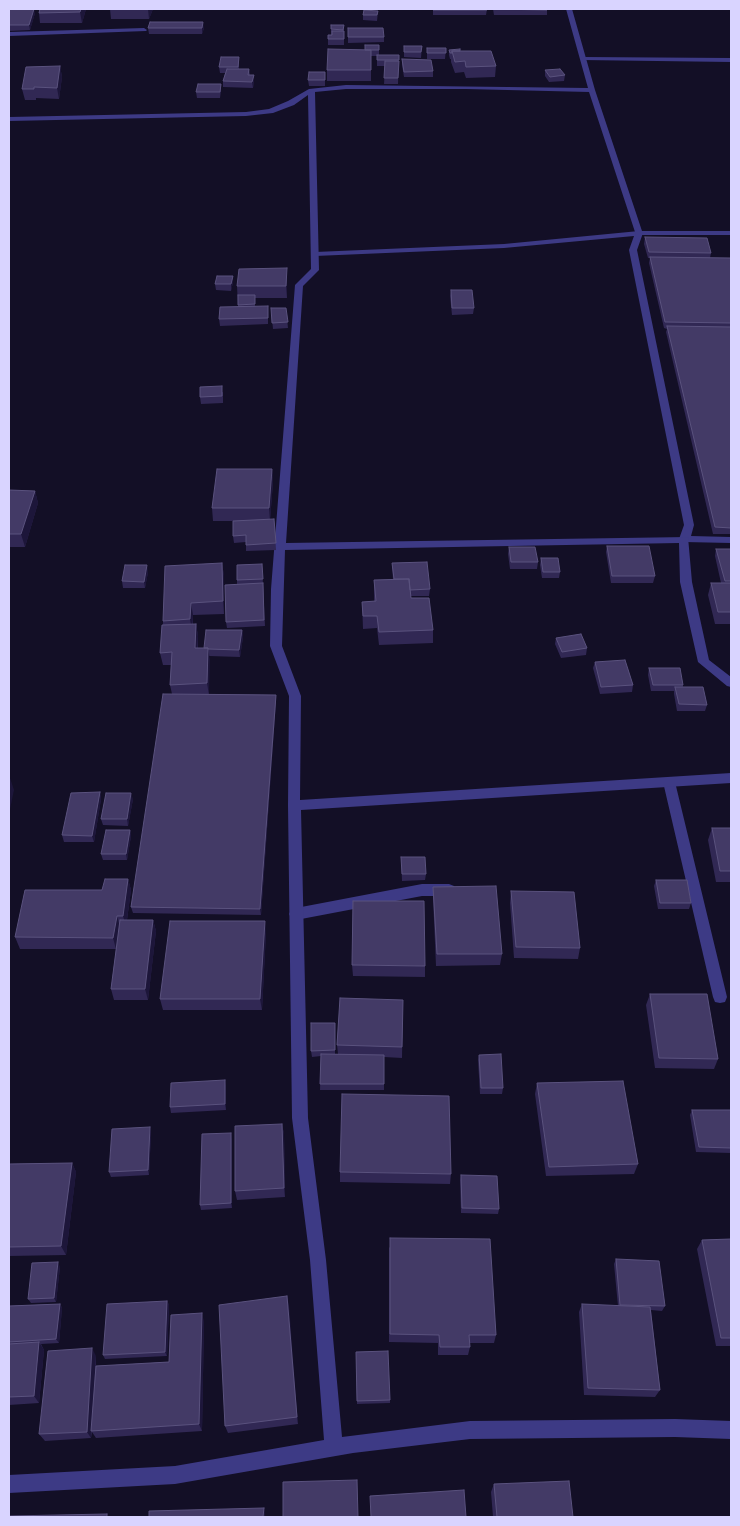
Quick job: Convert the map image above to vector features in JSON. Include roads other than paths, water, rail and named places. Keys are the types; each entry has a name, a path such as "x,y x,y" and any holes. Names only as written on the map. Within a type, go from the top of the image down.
{"street":[{"path":"569,9 592,90 639,233 633,250 689,524 684,539 686,582 704,662 731,683"},
{"path":"9,34 144,30"},
{"path":"584,59 731,60"},
{"path":"9,119 246,114 270,111 291,103 311,90 346,87 592,90"},
{"path":"311,90 315,270 299,285 280,547 276,646 295,696 294,805 300,1118 318,1260 334,1448"},
{"path":"315,254 504,246 639,233 731,233"},
{"path":"280,547 684,539 731,540"},
{"path":"294,805 731,778"},
{"path":"668,782 720,997"},
{"path":"296,914 422,890 460,890"},
{"path":"9,1484 175,1475 354,1444 470,1430 675,1428 731,1430"}]}
